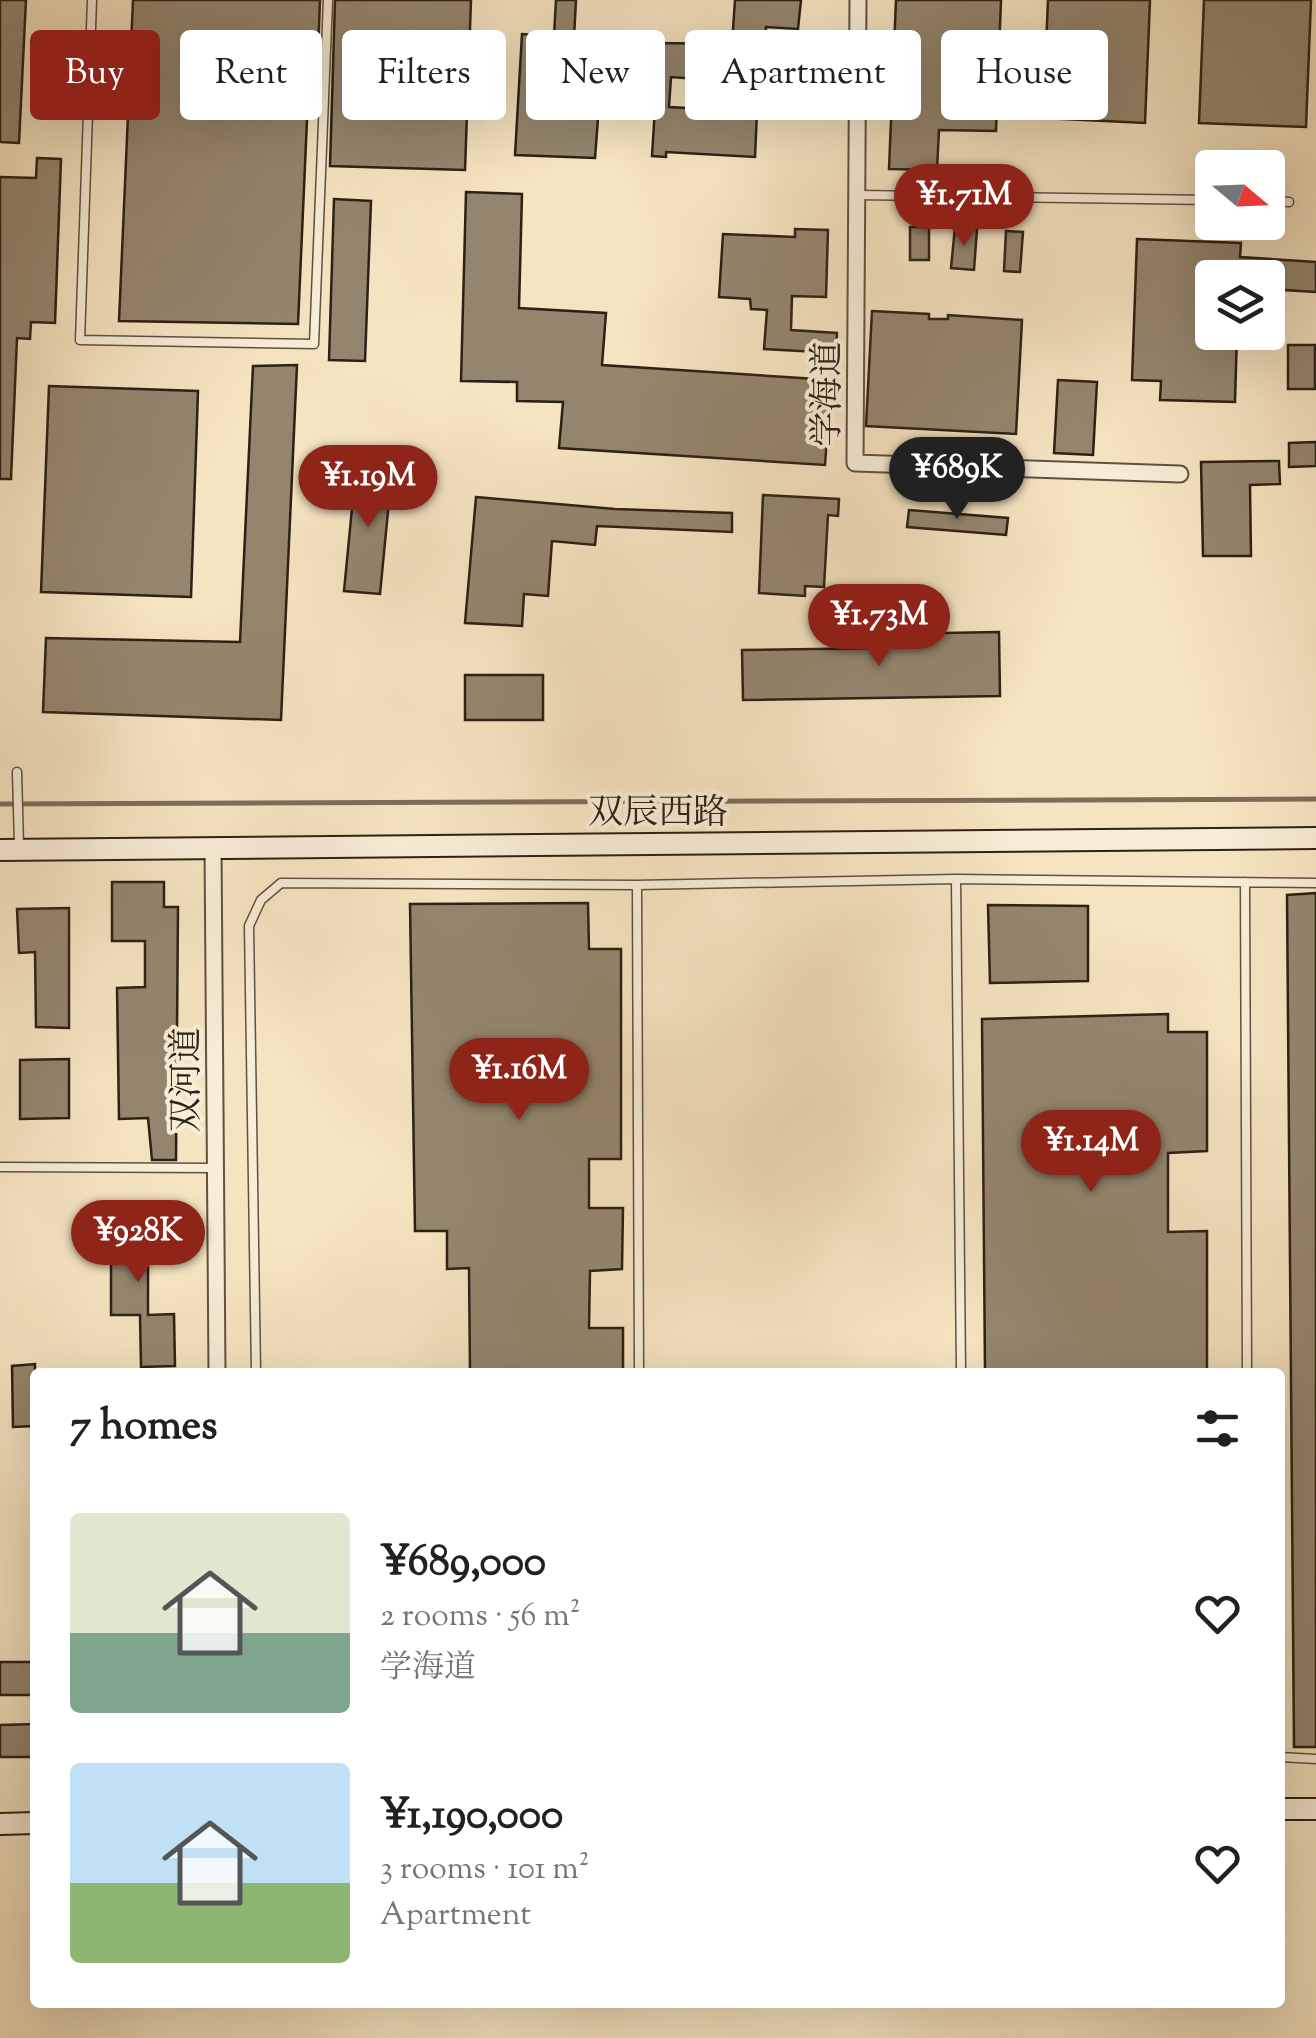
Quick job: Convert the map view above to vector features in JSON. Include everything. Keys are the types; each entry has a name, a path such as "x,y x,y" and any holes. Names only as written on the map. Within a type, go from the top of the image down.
{"main road":[{"name":"双辰西路","path":"10,850 1316,838"},
{"path":"1285,1810 1316,1809"},
{"path":"0,1824 30,1823"}],"street":[{"name":"学海道","path":"858,0 855,463 1180,474"},
{"name":"双河道","path":"213,847 216,1368"}],"lane":[{"path":"92,0 80,340 314,344 328,0"},
{"path":"857,196 1195,200"},
{"path":"1285,202 1289,202"},
{"path":"10,850 17,772"},
{"path":"956,879 961,1368"},
{"path":"256,1368 249,926 261,900 280,883 637,885 956,879 1316,883"},
{"path":"1245,882 1248,1368"},
{"path":"637,885 638,1368"},
{"path":"0,1167 215,1168"},
{"path":"1285,1757 1316,1759"}],"building":[{"path":"0,0 26,0 19,143 0,142"},
{"path":"133,0 320,0 319,30 180,30 180,120 307,120 298,324 119,321 128,120 160,120 160,30 132,30"},
{"path":"335,0 471,0 470,30 342,30 342,120 467,120 465,170 330,166"},
{"path":"556,0 576,0 574,30 554,30"},
{"path":"735,0 801,0 798,29 733,30"},
{"path":"896,0 1001,0 1000,30 941,30 941,120 996,120 996,131 939,130 937,170 889,169 891,120 921,120 921,30 895,30"},
{"path":"1048,0 1150,0 1145,123 1084,120 1108,120 1108,30 1047,30"},
{"path":"1204,0 1311,0 1306,127 1199,123"},
{"path":"522,34 526,34 526,120 598,120 595,158 515,155"},
{"path":"665,43 685,43 685,78 671,77 669,107 685,108 685,120 757,120 755,157 666,152 666,157 652,156 654,120 665,120"},
{"path":"37,158 61,159 55,323 31,322 30,339 17,338 11,479 0,479 0,177 36,178"},
{"path":"466,192 522,194 519,308 606,313 602,365 831,380 825,465 559,448 563,402 517,401 517,382 461,381"},
{"path":"334,199 371,201 365,361 329,360"},
{"path":"910,227 929,227 929,260 910,260"},
{"path":"955,227 977,229 974,270 951,268"},
{"path":"795,229 828,230 826,297 792,296 791,330 837,333 836,353 764,349 767,310 751,309 750,299 719,297 723,234 795,237"},
{"path":"1006,231 1023,232 1020,272 1004,271"},
{"path":"1137,239 1241,243 1240,257 1316,262 1316,292 1285,290 1285,260 1195,260 1195,350 1236,350 1235,402 1160,400 1161,381 1132,380"},
{"path":"872,311 929,314 929,319 948,319 948,315 1022,320 1016,434 866,426"},
{"path":"1288,345 1315,345 1315,389 1288,389"},
{"path":"297,365 281,720 43,712 46,638 240,642 253,366"},
{"path":"1058,380 1097,382 1093,455 1054,453"},
{"path":"49,386 198,391 191,597 41,592"},
{"path":"1316,442 1316,466 1289,467 1289,443"},
{"path":"1279,461 1280,484 1250,485 1251,556 1203,556 1201,462"},
{"path":"356,467 392,470 380,594 344,591"},
{"path":"763,495 839,499 838,516 828,515 824,587 805,586 805,596 759,593"},
{"path":"476,497 615,509 732,513 732,532 597,526 595,545 552,541 548,596 524,594 522,626 465,623"},
{"path":"909,510 1008,518 1006,535 907,527"},
{"path":"999,632 1000,696 743,700 742,650 884,648 884,634"},
{"path":"465,675 543,675 543,720 465,720"},
{"path":"112,882 164,882 164,907 178,907 176,1160 152,1160 148,1118 119,1119 117,988 145,987 145,941 112,941"},
{"path":"1316,893 1316,1747 1294,1747 1287,895"},
{"path":"588,903 589,949 621,949 621,1159 589,1159 589,1208 623,1208 622,1269 590,1271 589,1328 623,1328 623,1368 470,1368 469,1268 447,1269 447,1231 415,1231 410,904"},
{"path":"988,905 1088,906 1088,981 990,983"},
{"path":"69,908 69,1028 36,1027 35,952 19,953 17,909"},
{"path":"1168,1014 1168,1032 1207,1032 1207,1151 1168,1153 1168,1232 1207,1231 1207,1368 985,1368 982,1019"},
{"path":"69,1059 69,1118 20,1119 20,1060"},
{"path":"148,1206 148,1315 174,1314 175,1366 141,1367 140,1315 111,1315 111,1207"},
{"path":"35,1364 35,1368 30,1368 30,1426 13,1427 12,1366"},
{"path":"0,1662 30,1662 30,1695 0,1695"},
{"path":"30,1724 30,1757 0,1757 0,1725"}],"waterway":[{"path":"0,804 1316,799"}]}
